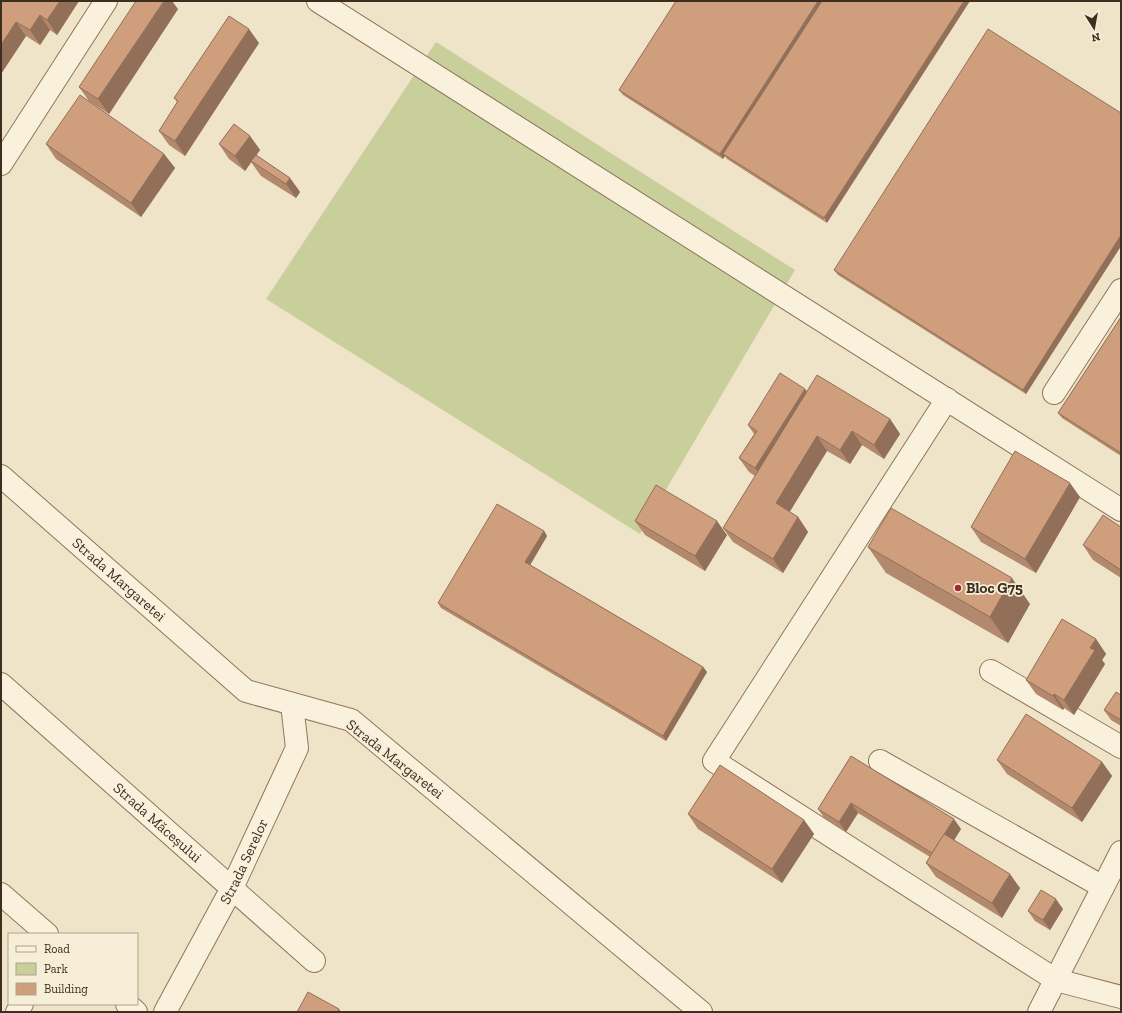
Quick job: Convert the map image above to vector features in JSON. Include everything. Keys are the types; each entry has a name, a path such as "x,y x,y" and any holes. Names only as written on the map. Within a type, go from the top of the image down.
{"street":[{"path":"1,164 106,1"},
{"path":"318,1 1121,510"},
{"path":"1054,393 1121,290"},
{"path":"947,399 714,762 1056,980 1121,997"},
{"name":"Strada Margaretei","path":"1,476 246,691 351,720 701,1012"},
{"path":"991,671 1121,747"},
{"name":"Strada Măceșului","path":"1,684 314,961"},
{"name":"Strada Serelor","path":"165,1012 232,888 297,748 292,704"},
{"path":"880,761 1103,887"},
{"path":"1039,1012 1121,852"},
{"path":"1,894 46,933"},
{"path":"128,1005 136,1012"}],"green space":[{"path":"436,42 795,270 640,534 266,299"}],"building":[{"path":"1,1 60,1 47,20 40,15 30,30 16,22 1,45"},
{"path":"136,1 164,1 98,99 79,87"},
{"path":"676,1 818,1 720,154 619,90"},
{"path":"822,1 964,1 824,218 723,154"},
{"path":"229,16 249,29 175,141 159,131 178,101 174,98"},
{"path":"988,29 1121,113 1121,235 1023,390 834,270"},
{"path":"80,95 164,154 131,203 46,144"},
{"path":"234,124 250,136 235,156 219,144"},
{"path":"256,155 290,178 286,184 251,161"},
{"path":"1121,317 1121,453 1058,413"},
{"path":"780,373 805,389 755,468 739,458 757,431 748,425"},
{"path":"817,375 890,419 874,445 852,431 840,450 817,436 776,503 798,517 773,559 723,528"},
{"path":"1015,451 1070,483 1025,559 971,527"},
{"path":"656,485 717,521 695,556 635,521"},
{"path":"497,504 544,531 525,562 703,667 663,736 438,603"},
{"path":"891,508 1012,578 990,617 868,547"},
{"path":"1103,515 1121,527 1121,570 1083,545"},
{"path":"1062,619 1096,639 1090,648 1095,650 1064,700 1054,694 1053,696 1026,680"},
{"path":"1116,692 1121,695 1121,720 1104,710"},
{"path":"1026,714 1102,762 1072,808 997,760"},
{"path":"851,756 954,819 932,853 851,803 839,822 818,809"},
{"path":"720,765 804,820 772,869 688,814"},
{"path":"944,834 1010,874 992,903 926,863"},
{"path":"1041,890 1056,899 1043,920 1028,911"},
{"path":"308,992 339,1009 337,1012 297,1012"}],"place":[{"name":"Bloc G75","path":"958,588"}]}
